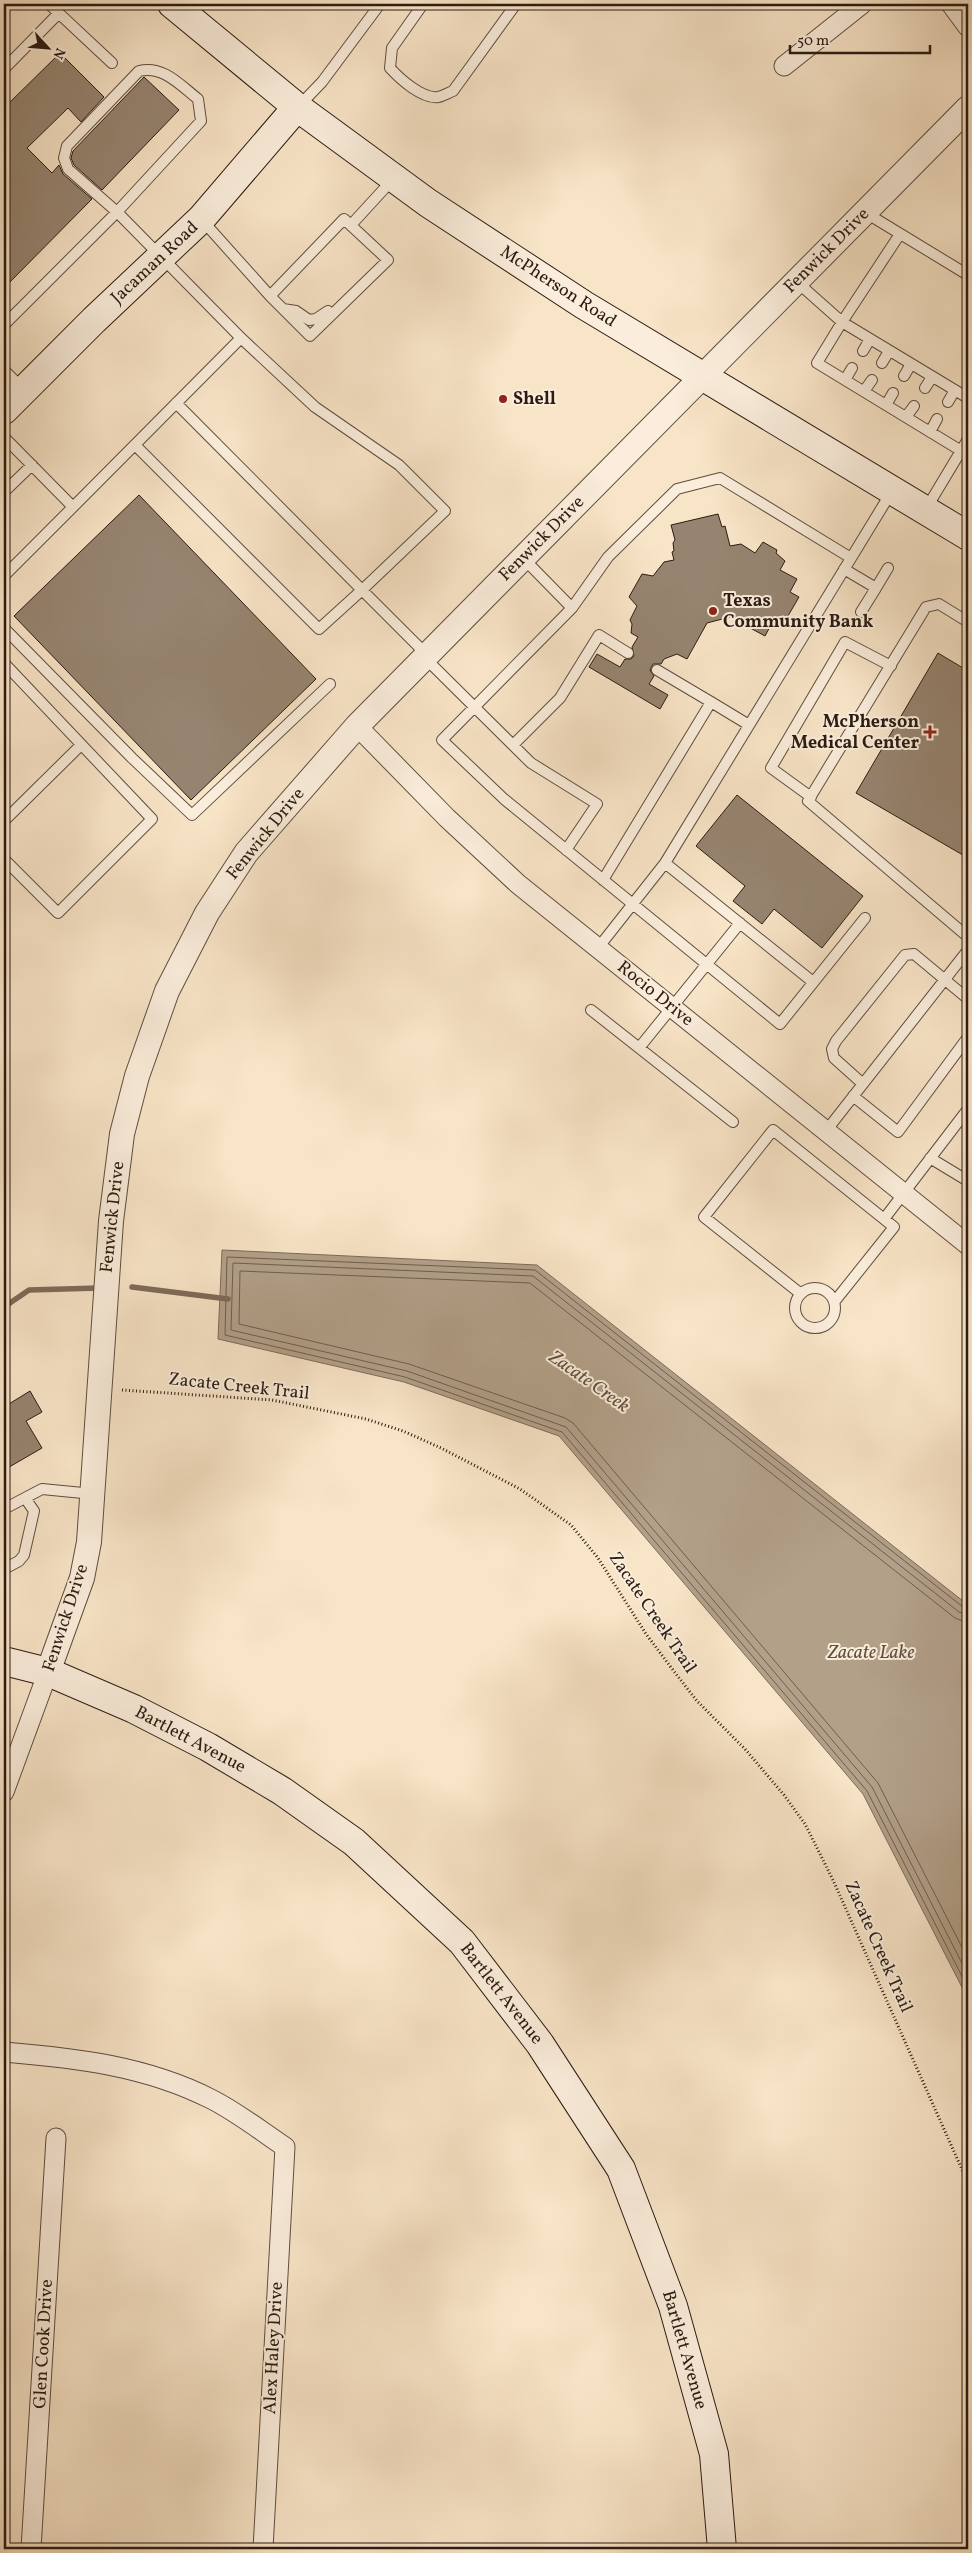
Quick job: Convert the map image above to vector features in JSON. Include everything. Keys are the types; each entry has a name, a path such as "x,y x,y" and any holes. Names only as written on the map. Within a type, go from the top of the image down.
{"main road":[{"name":"McPherson Road","path":"172,4 297,107 428,202 584,305 968,536"},
{"name":"Jacaman Road","path":"4,410 159,257 201,219 297,107"},
{"name":"Bartlett Avenue","path":"4,1661 48,1672 134,1709 208,1747 282,1791 354,1842 462,1942 540,2044 620,2169 673,2306 714,2454 722,2549"}],"street":[{"path":"784,66 862,4"},
{"path":"951,4 968,28"},
{"name":"Fenwick Drive","path":"4,1792 82,1578 94,1495 111,1221 122,1134 137,1076 168,991 207,913 246,853 357,726 968,108"},
{"name":"Rocio Drive","path":"357,726 447,818 518,884 968,1245"},
{"name":"Alex Haley Drive","path":"4,2052 76,2058 127,2068 174,2082 213,2100 285,2147 263,2549"},
{"name":"Glen Cook Drive","path":"31,2549 56,2138"}],"lane":[{"path":"49,4 112,63"},
{"path":"297,107 322,82 380,4"},
{"path":"423,4 392,48 390,68 396,75 427,96 438,97 453,91 516,4"},
{"path":"4,69 59,13"},
{"path":"4,325 117,212 201,121 198,99 160,70 148,69 139,71 66,146 64,158 68,170 117,212 240,338 315,407 399,465 445,511 319,629 135,445"},
{"path":"351,225 394,177"},
{"path":"866,213 968,275"},
{"path":"201,219 270,296 310,336 388,260 344,219 270,296"},
{"path":"900,234 817,363 965,453"},
{"path":"282,308 296,311 309,320 316,319 325,315 372,267 383,264"},
{"path":"797,282 842,322 968,398"},
{"path":"4,576 240,338"},
{"path":"863,351 870,340"},
{"path":"882,363 890,351"},
{"path":"904,376 911,364"},
{"path":"845,380 852,368"},
{"path":"4,370 24,390"},
{"path":"925,388 932,377"},
{"path":"864,392 872,380"},
{"path":"948,402 955,390"},
{"path":"886,405 893,393"},
{"path":"176,404 531,763 597,804 566,850"},
{"path":"906,417 914,406"},
{"path":"930,432 937,419"},
{"path":"4,437 73,507"},
{"path":"925,510 965,453 968,439"},
{"path":"4,492 32,465"},
{"path":"851,558 720,478 677,488 608,557 572,608 442,740 504,799 780,1024 865,918"},
{"path":"598,948 665,863 892,490"},
{"path":"523,558 572,608"},
{"path":"861,612 888,568"},
{"path":"844,569 876,588"},
{"path":"968,622 939,604 926,607 808,801 968,937"},
{"path":"4,628 132,758 192,814 330,684"},
{"path":"513,745 560,698 599,635 628,653"},
{"path":"811,798 771,768 845,642 890,666"},
{"path":"4,663 152,819 58,913 4,859"},
{"path":"657,670 749,725"},
{"path":"603,880 711,702"},
{"path":"4,821 81,745"},
{"path":"665,863 814,982"},
{"path":"639,1048 740,923"},
{"path":"826,1131 968,950"},
{"path":"862,1084 834,1058 832,1049 836,1041 905,955 914,954 968,999"},
{"path":"591,1010 733,1122"},
{"path":"853,1096 898,1132 968,1037"},
{"path":"884,1219 968,1109"},
{"path":"800,1294 704,1217 773,1130 894,1227 835,1301"},
{"path":"930,1158 968,1181"},
{"path":"820,1288 831,1295 835,1301 836,1308 831,1320 826,1325 814,1328 802,1323 795,1312 795,1305 800,1294 806,1289 820,1288"},
{"path":"4,1509 42,1489 94,1495"},
{"path":"4,1569 19,1562 24,1555 34,1511 25,1498"}],"path":[{"name":"Zacate Creek Trail","path":"122,1390 272,1400 366,1419 403,1431 441,1448 526,1493 571,1526 598,1558 646,1634 697,1701 745,1749 784,1795 805,1824 833,1880 968,2183"}],"water":[{"name":"Zacate Lake","path":"222,1250 537,1265 968,1605 968,1999 863,1794 559,1436 404,1382 218,1339"}],"building":[{"path":"60,53 104,97 81,122 68,108 27,148 52,173 59,165 63,174 92,199 4,288 4,108"},
{"path":"144,77 179,110 102,190 74,165 71,158 73,151"},
{"path":"139,495 316,679 191,800 14,616"},
{"name":"Texas Community Bank","path":"718,514 722,527 725,526 730,546 741,544 755,553 763,542 777,550 776,553 785,561 780,570 797,579 790,592 799,597 781,628 772,623 765,636 730,617 707,623 687,659 677,654 664,659 661,664 653,664 650,670 654,676 649,684 668,695 660,709 589,667 597,654 620,667 625,659 631,659 634,656 632,647 638,637 631,633 632,624 630,620 637,606 629,597 642,574 653,576 664,562 674,560 672,552 674,551 673,543 675,540 671,525"},
{"name":"McPherson Medical Center","path":"938,653 968,671 968,858 856,793"},
{"path":"737,795 863,896 822,948 774,909 762,924 733,901 745,886 696,846"},
{"path":"30,1391 42,1412 26,1421 42,1448 4,1470 4,1407"}],"waterway":[{"name":"Zacate Creek","path":"132,1287 228,1299"},
{"name":"Zacate Creek","path":"4,1307 29,1290 99,1288"}],"place":[{"name":"Shell","path":"503,399"},
{"name":"Texas Community Bank","path":"713,611"},
{"name":"McPherson Medical Center","path":"930,732"}]}
